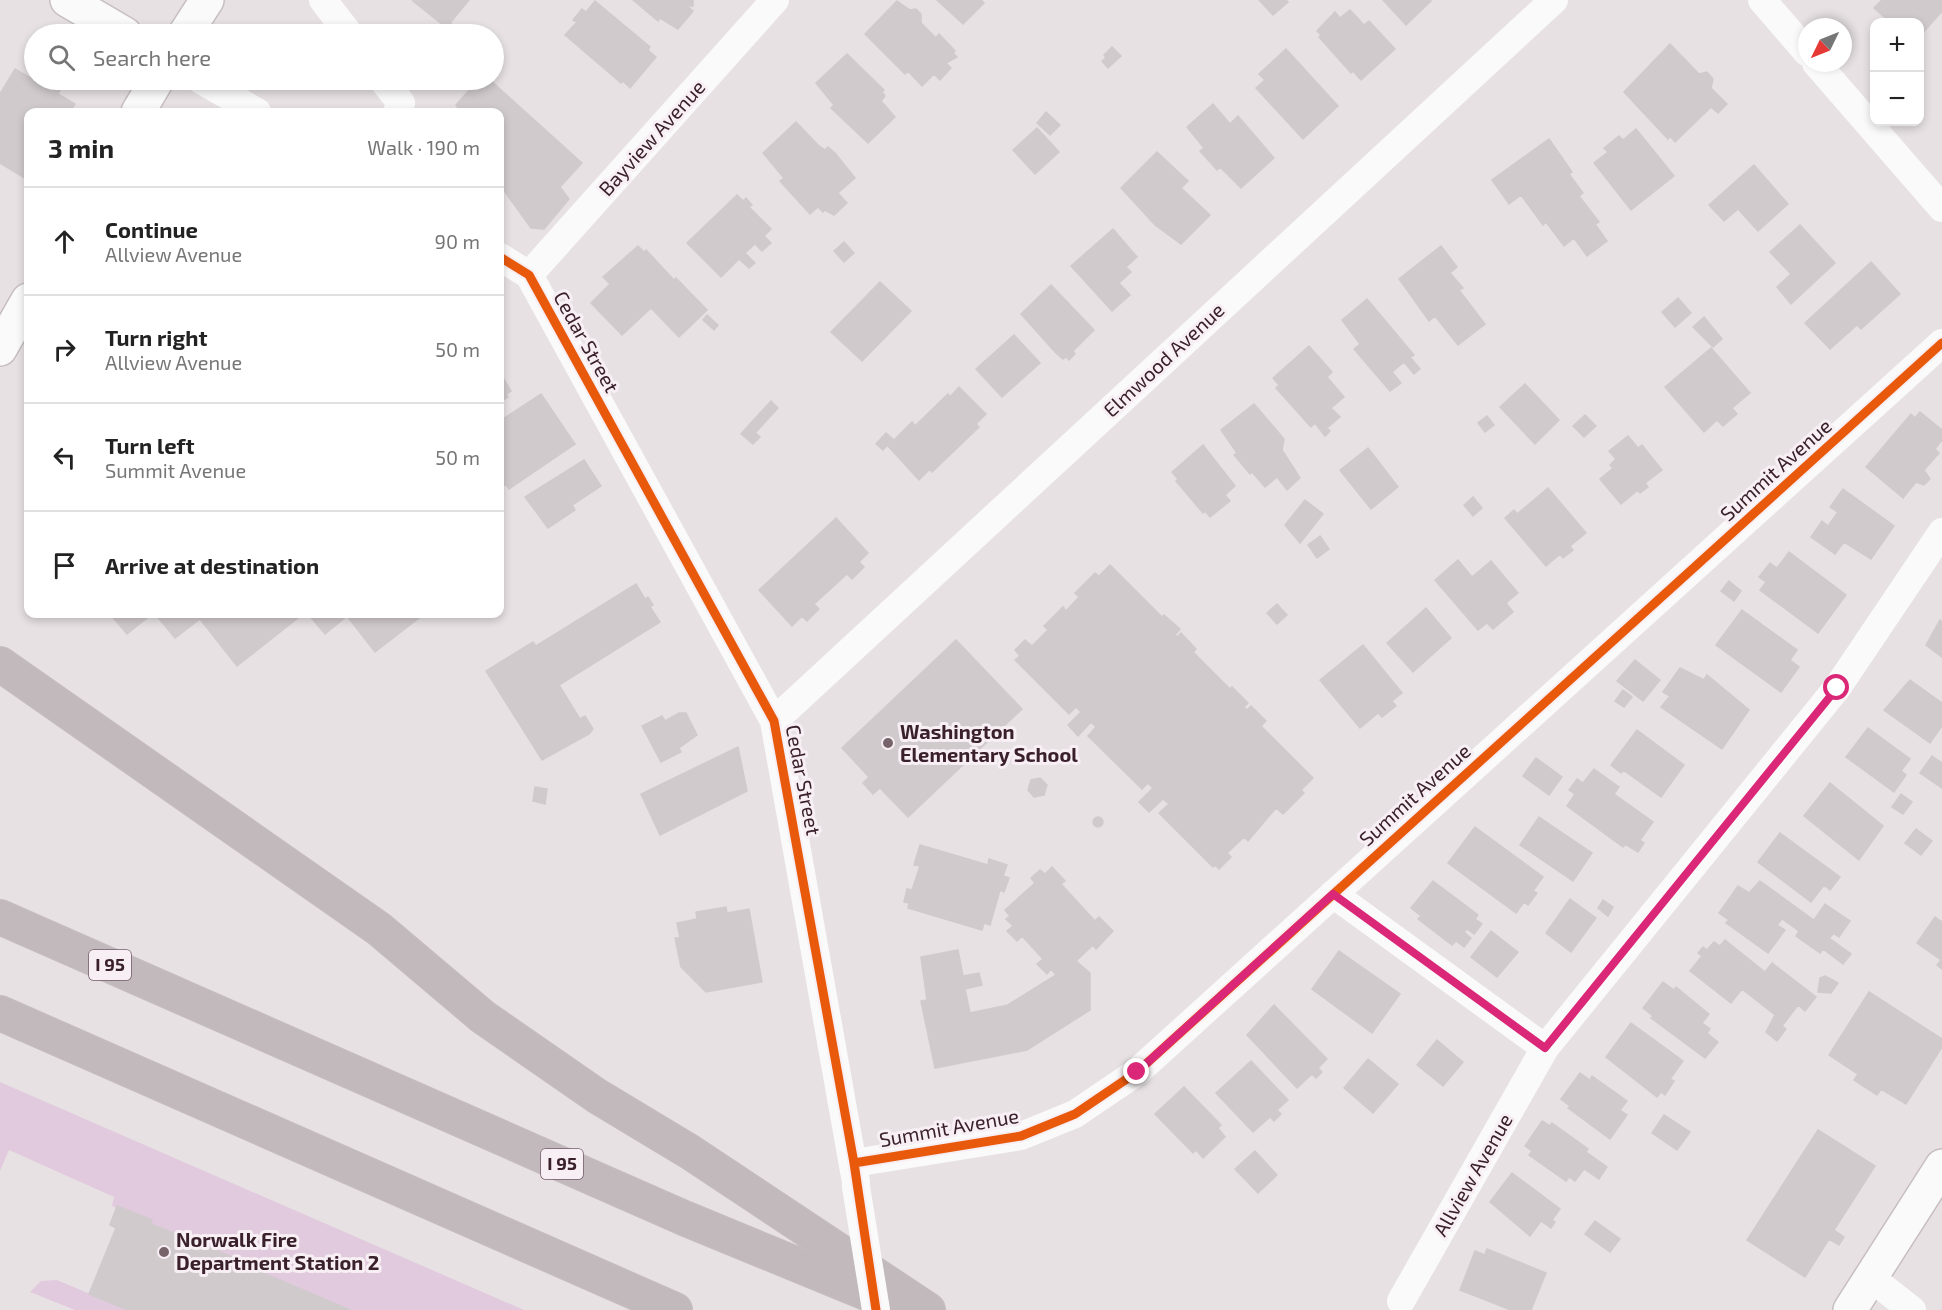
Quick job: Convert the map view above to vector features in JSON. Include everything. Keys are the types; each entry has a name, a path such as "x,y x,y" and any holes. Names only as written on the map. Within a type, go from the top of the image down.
{"highway":[{"path":"0,664 379,929 492,1023 597,1096 690,1152 928,1310"},
{"path":"0,899 220,1013"},
{"name":"I 95","path":"0,917 684,1218 907,1310"},
{"path":"0,1013 675,1310"}],"main road":[{"path":"67,0 108,24"},
{"path":"191,24 207,0"},
{"path":"140,108 151,90"},
{"path":"0,349 24,307"},
{"path":"1850,1310 1942,1166"}],"street":[{"path":"323,0 341,24"},
{"name":"Bayview Avenue","path":"529,275 775,0"},
{"name":"Elmwood Avenue","path":"774,721 1554,0"},
{"path":"1762,0 1798,42"},
{"path":"1824,72 1942,208"},
{"path":"218,90 250,108"},
{"path":"391,90 401,103 399,108"},
{"name":"Cedar Street","path":"504,259 529,275 774,721 855,1175 876,1310"},
{"name":"Summit Avenue","path":"855,1175 1021,1136 1075,1114 1137,1072 1942,344"},
{"name":"Allview Avenue","path":"1401,1301 1545,1048 1837,688 1942,532"},
{"path":"1333,894 1545,1048"},
{"path":"1871,1278 1912,1310"}],"shaded area":[{"path":"0,1082 524,1310 351,1310 256,1273 257,1269 147,1225 148,1221 112,1206 114,1197 9,1150 0,1171"},
{"path":"57,1280 128,1310 75,1310 30,1292 41,1281"}],"building":[{"path":"469,0 450,23 452,24 442,24 413,1"},
{"path":"633,0 693,0 693,6 687,6 693,11 678,29 660,18 658,21"},
{"path":"937,0 981,0 984,3 963,24"},
{"path":"1259,0 1286,0 1288,2 1273,15"},
{"path":"1383,0 1430,0 1431,1 1406,25"},
{"path":"1882,0 1942,0 1942,11 1924,31 1924,18 1885,18 1874,8"},
{"path":"595,1 650,47 648,50 656,57 630,88 623,81 621,83 565,35 577,22 573,20 582,9 586,12"},
{"path":"897,1 910,10 916,9 921,14 921,23 936,38 939,34 955,51 953,53 957,57 946,63 951,68 940,80 934,74 922,86 908,71 905,74 865,34"},
{"path":"1350,10 1364,25 1369,21 1395,49 1361,80 1353,71 1351,73 1319,37 1321,35 1317,31 1335,12 1340,18"},
{"path":"1670,44 1699,74 1707,72 1713,79 1711,88 1727,104 1718,113 1711,107 1675,142 1670,136 1668,139 1624,92"},
{"path":"1112,47 1121,56 1108,68 1102,61 1106,58 1104,55"},
{"path":"1286,49 1338,106 1303,139 1256,88 1265,80 1259,74"},
{"path":"847,54 884,90 882,92 885,96 881,101 895,117 868,143 831,108 834,105 816,83"},
{"path":"15,69 24,74 24,90 60,90 58,94 75,104 72,108 24,108 24,178 0,163 0,94"},
{"path":"469,90 501,90 582,163 560,187 569,199 544,229 531,228 504,191 504,108 458,108 456,105"},
{"path":"1213,104 1230,124 1238,116 1274,158 1241,188 1220,167 1217,170 1200,151 1204,148 1187,127"},
{"path":"1046,112 1060,125 1050,135 1037,123"},
{"path":"796,122 818,145 825,150 828,147 835,153 855,178 839,192 836,191 847,203 834,215 825,210 823,212 818,207 810,214 780,181 784,178 763,153"},
{"path":"1037,128 1059,152 1035,174 1013,150"},
{"path":"1636,129 1674,176 1631,210 1594,163 1608,152 1604,148 1619,136 1623,140"},
{"path":"1549,139 1572,172 1569,174 1583,193 1579,196 1599,222 1595,224 1607,241 1587,256 1574,238 1564,246 1546,222 1543,225 1521,195 1509,204 1492,180"},
{"path":"1157,152 1188,181 1181,188 1210,215 1181,244 1155,225 1121,188"},
{"path":"1754,165 1788,204 1758,231 1738,209 1724,221 1709,205"},
{"path":"737,195 743,201 746,198 752,205 749,207 771,229 764,236 771,243 762,251 755,244 745,253 755,263 749,268 739,259 721,277 687,243"},
{"path":"1800,225 1835,263 1791,304 1777,287 1791,274 1770,252"},
{"path":"1113,229 1137,257 1126,267 1131,272 1119,283 1130,295 1112,311 1071,266"},
{"path":"844,242 854,253 844,262 834,251"},
{"path":"638,246 644,252 646,250 707,310 679,337 651,308 622,335 591,303 610,284 603,277"},
{"path":"1441,246 1457,267 1450,273 1463,288 1459,290 1485,324 1458,345 1435,316 1429,321 1399,279"},
{"path":"1871,262 1900,294 1861,329 1857,325 1830,349 1805,323"},
{"path":"880,282 911,311 862,361 831,332"},
{"path":"1051,285 1094,330 1073,351 1075,354 1069,360 1066,357 1063,359 1055,352 1021,314"},
{"path":"1678,298 1691,313 1675,327 1662,312"},
{"path":"1367,299 1414,355 1410,357 1420,369 1414,374 1404,362 1392,372 1401,383 1390,391 1354,349 1360,344 1342,320"},
{"path":"707,315 718,325 714,330 703,320"},
{"path":"1704,317 1722,339 1713,347 1693,327"},
{"path":"1014,335 1040,363 1002,397 976,369"},
{"path":"1309,346 1332,372 1327,377 1344,397 1331,408 1340,417 1327,428 1330,431 1325,436 1315,423 1311,427 1276,388 1279,385 1273,378"},
{"path":"1711,348 1750,393 1732,408 1737,414 1723,426 1717,420 1704,432 1665,387"},
{"path":"504,380 511,391 506,394 508,397 504,400"},
{"path":"1525,384 1559,420 1535,444 1500,407"},
{"path":"959,387 986,414 976,424 979,427 932,472 930,469 919,480 888,446 912,422 915,426 948,394 950,397"},
{"path":"541,394 575,444 509,489 506,484 504,486 504,418"},
{"path":"771,401 778,408 756,432 749,425"},
{"path":"1254,404 1284,439 1282,450 1300,478 1287,490 1277,477 1265,487 1252,472 1250,474 1234,455 1237,453 1221,430"},
{"path":"1920,412 1942,430 1942,440 1935,449 1939,453 1924,470 1930,479 1924,485 1916,482 1903,498 1866,467 1911,414 1915,418"},
{"path":"1585,415 1596,426 1584,437 1573,426"},
{"path":"1487,416 1494,425 1485,432 1478,423"},
{"path":"748,426 760,437 753,444 741,434"},
{"path":"886,433 893,439 883,450 876,444"},
{"path":"1628,436 1638,448 1642,445 1662,470 1645,483 1648,487 1640,493 1638,490 1621,504 1600,479 1613,468 1610,465 1616,459 1609,451"},
{"path":"1203,445 1235,486 1225,495 1230,501 1210,517 1205,511 1203,513 1176,481 1178,479 1172,472"},
{"path":"1368,448 1398,487 1371,509 1340,470"},
{"path":"584,460 601,486 572,505 575,510 548,528 525,497"},
{"path":"1548,488 1586,533 1570,546 1573,550 1563,558 1560,554 1546,566 1505,518 1514,510 1517,514"},
{"path":"1843,489 1894,526 1871,559 1844,542 1835,554 1811,537 1822,521 1828,526 1838,512 1830,507"},
{"path":"1473,497 1482,508 1473,516 1464,505"},
{"path":"1305,500 1323,514 1300,543 1285,525"},
{"path":"836,518 868,553 859,562 864,567 852,579 847,574 814,604 819,609 807,621 802,616 792,626 759,590"},
{"path":"1320,536 1329,549 1317,558 1308,545"},
{"path":"1789,552 1846,595 1818,633 1760,590 1766,582 1759,577 1770,563 1777,568"},
{"path":"1458,560 1472,577 1491,561 1518,593 1506,603 1513,612 1493,629 1487,623 1478,630 1435,580"},
{"path":"1110,565 1162,617 1164,615 1180,629 1175,635 1177,637 1181,633 1196,649 1193,652 1230,689 1232,687 1248,703 1244,707 1247,710 1251,706 1266,721 1261,726 1313,778 1301,790 1304,793 1283,814 1276,808 1248,841 1244,837 1227,853 1231,857 1219,869 1215,865 1213,867 1159,813 1169,804 1163,799 1149,812 1139,802 1153,788 1148,783 1142,789 1088,736 1096,727 1091,722 1078,736 1068,725 1081,712 1076,707 1069,714 1015,660 1020,656 1015,650 1025,640 1032,646 1048,630 1044,626 1063,607 1066,611 1079,597 1075,593 1095,573 1099,576"},
{"path":"1729,581 1741,591 1734,601 1721,591"},
{"path":"636,584 645,599 648,597 653,605 650,607 660,622 559,685 580,719 585,716 593,729 589,734 542,760 486,671 533,642 536,646"},
{"path":"1277,604 1287,615 1277,624 1267,613"},
{"path":"1426,608 1451,638 1413,672 1387,643"},
{"path":"1742,610 1797,650 1790,660 1799,667 1781,692 1716,645"},
{"path":"113,618 147,618 127,634"},
{"path":"158,618 298,618 237,666 200,619 175,638"},
{"path":"311,618 345,618 325,634"},
{"path":"349,618 419,618 375,652"},
{"path":"1940,620 1942,622 1942,657 1926,645"},
{"path":"956,640 1022,709 908,817 880,788 873,794 863,783 869,777 842,748"},
{"path":"1363,645 1402,693 1392,701 1396,706 1382,717 1378,713 1360,728 1320,680"},
{"path":"1635,660 1660,680 1643,701 1617,681"},
{"path":"1680,668 1704,680 1707,675 1749,710 1722,749 1661,707 1670,696 1663,692"},
{"path":"1910,680 1942,703 1942,726 1930,743 1884,710"},
{"path":"1623,690 1632,697 1624,707 1615,701"},
{"path":"679,713 686,713 697,735 679,748 681,752 661,762 642,726 662,716 665,721"},
{"path":"1868,728 1910,759 1901,771 1906,775 1894,792 1846,757"},
{"path":"1637,730 1684,765 1661,797 1623,770 1621,773 1611,765"},
{"path":"738,747 747,791 660,835 641,794"},
{"path":"1932,756 1942,763 1942,788 1920,773"},
{"path":"1536,758 1562,777 1549,795 1523,776"},
{"path":"1594,769 1619,787 1614,794 1653,822 1640,840 1644,843 1638,852 1625,844 1623,847 1567,806 1575,794 1569,790 1577,779 1583,783"},
{"path":"1040,778 1047,785 1044,795 1034,797 1028,790 1031,780"},
{"path":"1830,783 1883,826 1859,860 1804,816"},
{"path":"535,787 547,789 545,804 533,801"},
{"path":"1901,794 1912,802 1903,814 1892,807"},
{"path":"1098,817 1103,822 1098,827 1093,822"},
{"path":"1539,817 1592,853 1573,881 1520,845"},
{"path":"1475,827 1543,877 1533,891 1537,893 1528,905 1524,902 1516,913 1448,863"},
{"path":"1916,829 1932,841 1921,855 1905,843"},
{"path":"1780,833 1840,877 1830,890 1824,885 1811,902 1758,862"},
{"path":"920,845 988,865 989,859 1007,865 1003,876 1009,878 1004,892 1000,890 990,925 984,923 982,930 908,908 909,903 904,902 907,889 912,890 920,866 914,865"},
{"path":"1052,867 1065,881 1061,884 1095,921 1099,917 1113,931 1096,949 1093,945 1076,961 1090,973 1090,1010 1027,1050 935,1068 921,1001 927,1000 921,957 958,950 963,976 979,973 982,985 965,989 970,1013 1008,1005 1056,975 1051,969 1047,974 1037,964 1043,959 1022,936 1017,941 1007,931 1013,926 1006,919 1010,916 1005,910 1035,883 1031,878 1040,870 1045,874"},
{"path":"1433,881 1478,915 1475,919 1482,924 1474,934 1467,929 1464,932 1471,938 1464,947 1456,941 1452,945 1418,919 1421,916 1411,908"},
{"path":"1760,881 1833,934 1829,938 1851,954 1843,964 1823,949 1820,953 1796,936 1799,931 1782,919 1777,925 1785,930 1768,953 1726,923 1729,920 1719,913 1738,886 1749,893"},
{"path":"1570,899 1596,918 1571,952 1546,933"},
{"path":"1603,900 1613,907 1608,916 1598,908"},
{"path":"1825,904 1850,921 1839,937 1814,920"},
{"path":"726,907 727,913 749,909 762,982 706,992 681,967 675,938 680,938 677,923 697,919 696,912"},
{"path":"1935,917 1942,922 1942,969 1937,965 1941,960 1917,943"},
{"path":"1491,931 1518,952 1497,977 1471,957"},
{"path":"1725,940 1765,972 1772,963 1816,997 1805,1011 1798,1005 1782,1026 1786,1029 1777,1041 1766,1032 1775,1015 1742,989 1731,1003 1690,971 1702,956 1698,953 1703,947 1707,950 1714,942 1720,946"},
{"path":"1339,951 1400,994 1372,1033 1312,989"},
{"path":"1825,976 1838,983 1831,993 1818,992 1820,978"},
{"path":"1663,982 1674,990 1676,987 1709,1014 1702,1023 1710,1029 1707,1033 1718,1042 1705,1058 1651,1018 1653,1016 1643,1008"},
{"path":"1869,992 1942,1039 1942,1047 1906,1104 1881,1089 1877,1095 1854,1080 1858,1074 1829,1055"},
{"path":"1274,1005 1327,1059 1318,1068 1322,1072 1316,1078 1312,1074 1297,1088 1247,1035"},
{"path":"1631,1023 1683,1061 1670,1079 1674,1081 1665,1095 1661,1092 1657,1097 1606,1057"},
{"path":"1437,1040 1463,1062 1443,1086 1417,1065"},
{"path":"1368,1059 1398,1084 1373,1113 1344,1088"},
{"path":"1251,1061 1288,1100 1277,1110 1281,1114 1274,1121 1270,1117 1253,1132 1216,1093"},
{"path":"1580,1073 1590,1080 1592,1076 1627,1101 1620,1110 1627,1115 1610,1139 1568,1108 1570,1106 1561,1099"},
{"path":"1184,1087 1221,1125 1218,1128 1225,1137 1203,1158 1196,1150 1193,1153 1155,1114"},
{"path":"1664,1115 1690,1132 1677,1150 1652,1133"},
{"path":"1542,1121 1550,1126 1552,1123 1588,1149 1586,1152 1607,1167 1599,1179 1584,1169 1575,1181 1569,1177 1566,1181 1529,1155 1532,1151 1525,1146"},
{"path":"1818,1130 1875,1166 1834,1230 1844,1237 1839,1245 1829,1239 1805,1277 1747,1240"},
{"path":"1255,1151 1277,1175 1258,1193 1235,1169"},
{"path":"1512,1173 1560,1209 1552,1220 1555,1222 1551,1228 1541,1221 1530,1236 1490,1202"},
{"name":"Norwalk Fire Department Station 2","path":"117,1206 152,1220 151,1224 257,1267 256,1270 350,1310 128,1310 89,1294 116,1228 110,1225"},
{"path":"1595,1221 1620,1239 1610,1252 1585,1234"},
{"path":"1487,1249 1546,1273 1531,1310 1511,1310 1460,1290 1475,1251 1485,1255"}],"cycle path":[{"path":"504,259 529,275 774,721 854,1163 876,1310"},
{"path":"854,1163 1021,1136 1075,1114 1137,1072 1942,343"}],"place":[{"name":"Washington Elementary School","path":"888,743"},
{"name":"Norwalk Fire Department Station 2","path":"164,1252"}],"route":[{"path":"1137,1072 1333,894 1545,1048 1837,688"}]}
